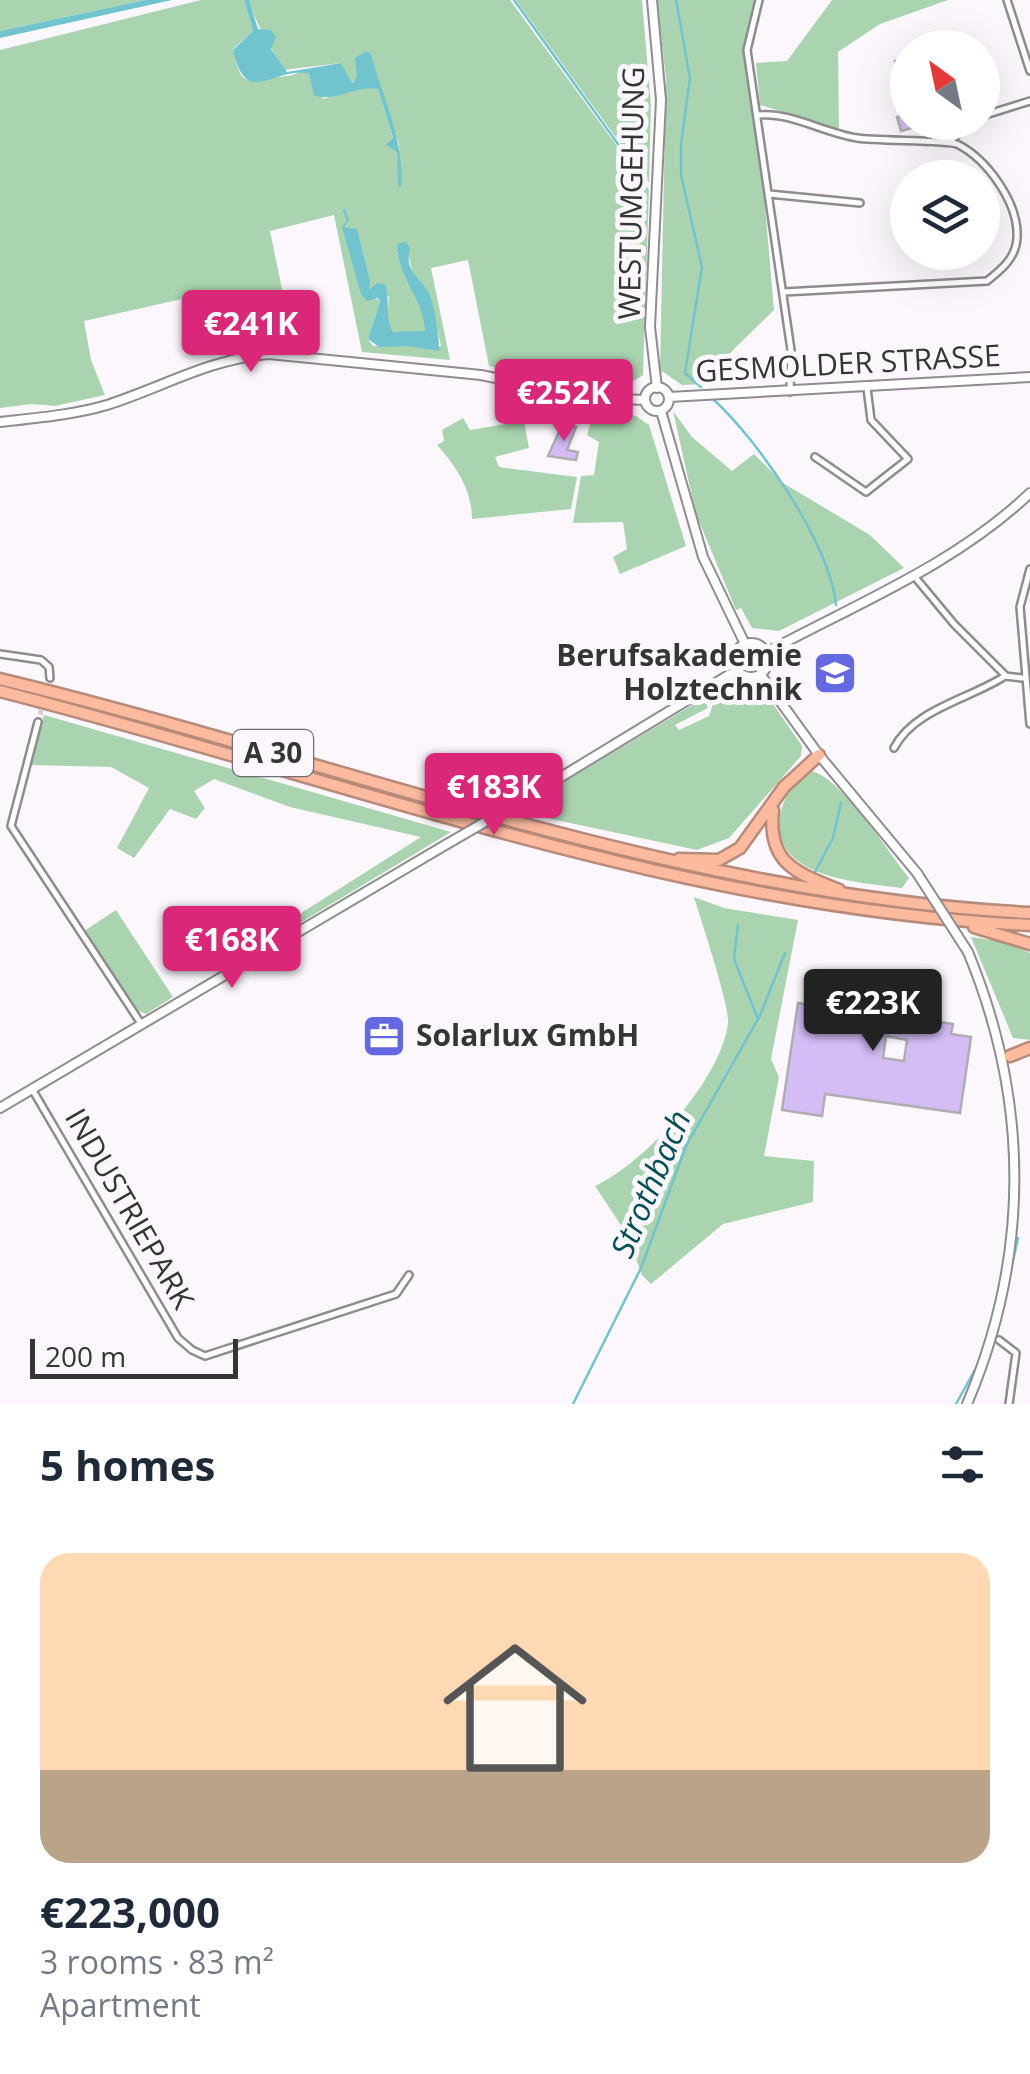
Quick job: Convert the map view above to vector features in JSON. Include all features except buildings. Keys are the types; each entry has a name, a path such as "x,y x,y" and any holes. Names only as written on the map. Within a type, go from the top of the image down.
{"highway":[{"name":"A 30","path":"0,679 653,859 854,896 1030,913"},
{"name":"A 30","path":"0,691 639,868 814,903 954,922 1030,926"},
{"path":"653,859 719,860 740,848 784,787 819,755"},
{"path":"774,804 773,845 788,865 854,896"},
{"path":"954,922 1030,944"},
{"path":"1010,1056 1030,1048"}],"main road":[{"name":"WESTUMGEHUNG","path":"652,0 661,100 650,327 656,388"},
{"path":"0,422 92,409 204,365 269,354 481,374 593,398 645,400"},
{"name":"GESMOLDER STRASSE","path":"669,397 1030,377"},
{"path":"656,388 669,397 667,407 661,411 650,409 645,400 647,393 656,388"},
{"path":"661,411 703,557 744,644"},
{"path":"767,652 986,530 1030,493"},
{"path":"755,643 767,652 769,662 762,675 748,678 737,670 734,658 744,644 755,643"},
{"path":"0,1108 737,670"},
{"path":"762,675 819,755 917,873 968,952 1010,1056 1020,1102"},
{"path":"967,1404 1007,1318"}],"street":[{"path":"759,0 747,50 784,292 791,350 790,393"},
{"path":"1008,0 1030,71"},
{"path":"1000,110 1030,101"},
{"path":"758,115 774,115 856,138 951,141 973,154 1010,205 1017,238 1008,264 988,282 784,292"},
{"path":"768,194 860,203"},
{"path":"816,457 866,492 903,466 908,458 871,420 867,388"},
{"path":"1030,569 1020,607 1023,678 1030,724"},
{"path":"913,574 954,624 1005,676"},
{"path":"1020,607 1030,605"},
{"path":"0,654 40,660 48,667 50,678"},
{"path":"894,748 901,735 915,723 1005,676 1023,678"},
{"path":"38,722 11,826 140,1022"},
{"name":"INDUSTRIEPARK","path":"32,1089 178,1338 192,1350 206,1356 335,1316 396,1294 409,1275"},
{"path":"1000,1340 1016,1353 1009,1404"}],"green space":[{"path":"0,0 145,0 0,31"},
{"path":"201,0 244,0 253,31 233,49 242,76 251,80 310,73 323,99 370,86 378,89 397,152 400,188 399,144 375,70 358,69 357,78 351,83 341,63 283,70 249,0 510,0 649,190 643,375 611,386 590,386 489,366 468,260 431,268 450,360 362,352 334,215 270,231 294,347 239,347 229,295 222,290 84,321 91,360 105,395 55,406 0,408 0,50","holes":["345,224 357,230 370,280 368,291 389,296 387,321 392,332 426,332 425,320 397,252 408,253 413,275 430,297 441,346 373,346 368,339 380,301 361,290"]},
{"path":"516,0 642,0 651,106 649,183"},
{"path":"657,0 754,0 743,53 764,195 774,310 733,350 706,384 682,385 660,370 666,79"},
{"path":"832,0 948,0 880,24 838,52 839,129 760,105 756,63 787,61"},
{"path":"601,405 636,416 649,425 686,546 620,574 613,557 627,549 623,522 573,523 581,476 594,475 599,442 587,435 595,408"},
{"path":"673,411 692,437 732,471 754,454 783,483 870,535 904,568 779,631 752,628 741,608 736,610 696,514"},
{"path":"463,418 470,430 524,421 529,448 495,457 499,467 577,477 571,509 472,519 462,479 437,445 444,441 442,430"},
{"path":"737,684 764,691 802,746 801,756 729,838 697,850 528,814 525,805 704,698 708,708 675,725 679,730 709,716 717,692"},
{"path":"44,715 451,832 288,930 298,915 421,837 290,807 214,779 194,791 205,808 196,819 170,809 134,858 117,848 149,788 111,767 31,765"},
{"path":"811,771 836,786 863,817 909,878 902,888 822,873 803,865 789,853 781,836 780,815 787,795"},
{"path":"694,897 724,908 798,920 771,1059 779,1077 764,1156 814,1161 813,1202 723,1224 651,1284 642,1275 626,1233 595,1186 636,1159 678,1117 696,1094 722,1045 727,1014"},
{"path":"116,910 173,997 146,1014 136,1010 84,931"},
{"path":"971,937 1005,942 1030,953 1030,1040 1013,1038"}],"water":[{"path":"145,0 172,0 0,38 0,31"},
{"path":"244,0 249,0 258,29 271,30 276,37 271,49 287,72 341,63 352,83 357,77 355,58 367,51 371,54 400,152 401,187 397,152 386,145 393,138 378,89 322,97 314,95 309,73 253,82 245,78 233,50 253,31"},
{"path":"348,219 345,227 357,229 369,290 377,283 385,284 393,332 425,331 398,256 397,244 406,242 411,268 431,298 439,351 379,347 368,339 380,301 367,301 361,294 342,227"}],"waterway":[{"path":"514,0 641,176"},
{"name":"Strothbach","path":"676,0 690,78 681,175 702,267 685,373 701,387"},
{"path":"344,210 348,220"},
{"name":"Strothbach","path":"713,399 751,440 790,495 821,553 836,605"},
{"path":"815,872 833,838 841,803"},
{"name":"Strothbach","path":"573,1404 641,1268 686,1146 758,1019 734,959 738,925"},
{"path":"759,1018 785,953"},
{"path":"1002,1310 1018,1238"},
{"path":"956,1404 977,1366"}],"tunnel":[{"path":"38,722 44,701"}],"place":[{"name":"Berufsakademie Holztechnik","path":"835,673"},
{"name":"Solarlux GmbH","path":"384,1036"}]}
